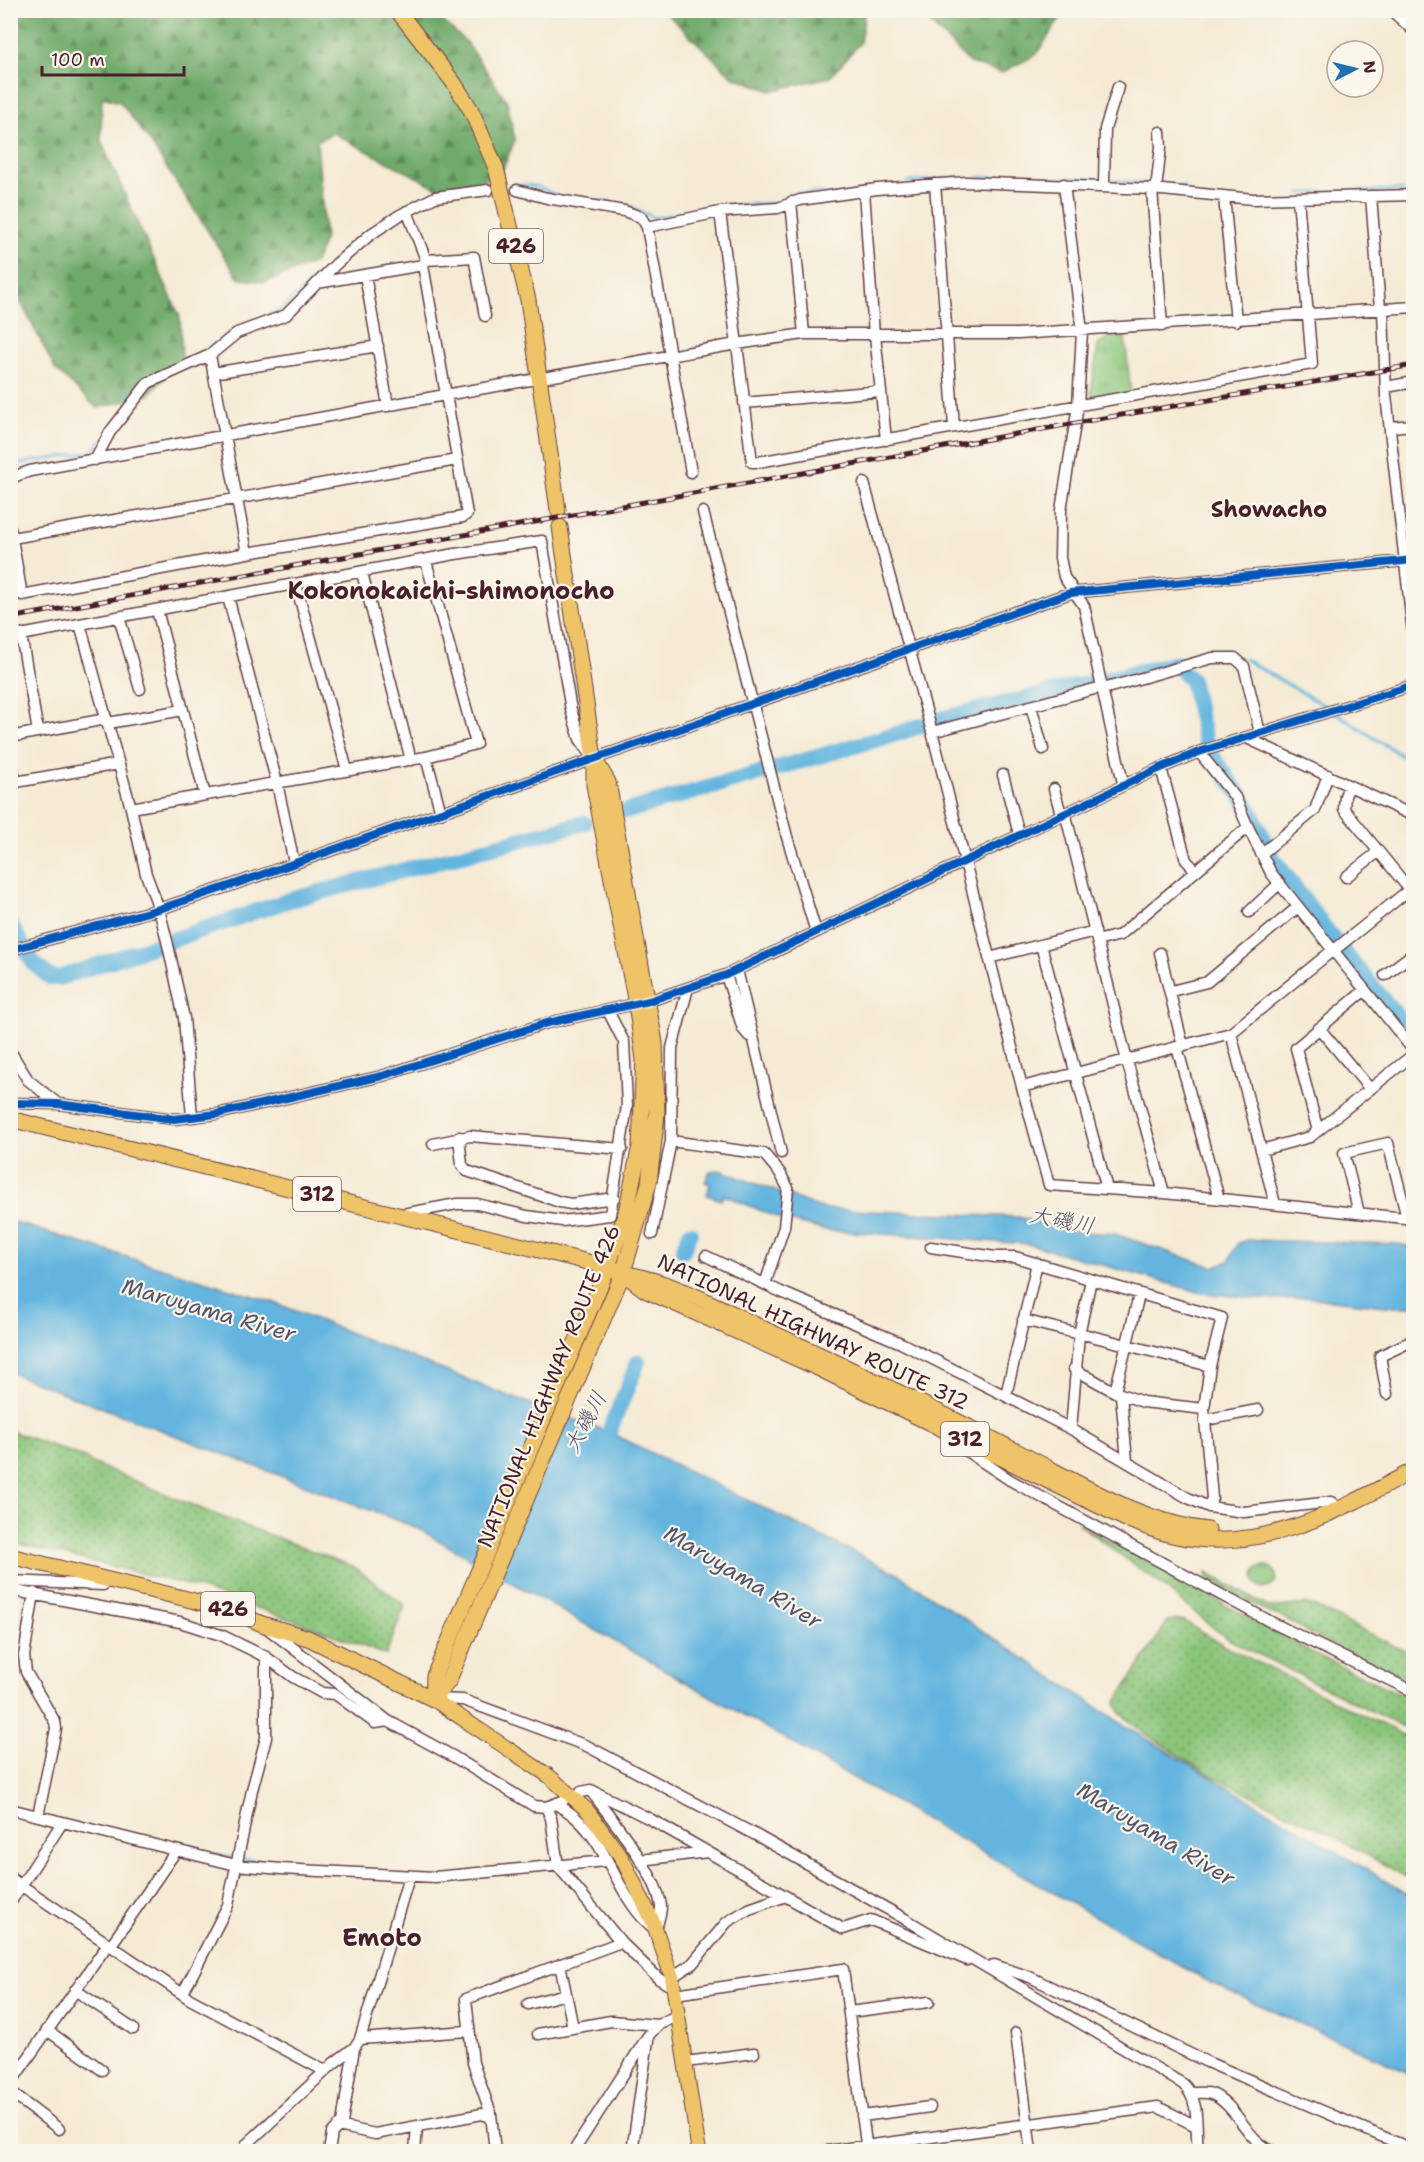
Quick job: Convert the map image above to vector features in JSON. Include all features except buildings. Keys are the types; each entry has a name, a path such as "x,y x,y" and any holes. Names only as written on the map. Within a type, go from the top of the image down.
{"highway":[{"name":"426","path":"397,10 454,83 471,110 496,168 526,289 541,380 558,510"},
{"name":"NATIONAL HIGHWAY ROUTE 426","path":"433,1699 434,1676 605,1296 623,1273 648,1221 649,1183 657,1114 655,1043 643,1003 608,782 594,758 560,527"},
{"name":"NATIONAL HIGHWAY ROUTE 426","path":"433,1699 448,1682 605,1296 617,1216 640,1146 644,1059 643,1003"},
{"name":"NATIONAL HIGHWAY ROUTE 312","path":"10,1119 404,1214 608,1267 623,1273 645,1290 850,1384 1118,1515 1171,1535 1215,1539 1257,1537 1283,1532 1412,1475"},
{"name":"426","path":"10,1556 228,1609 262,1624 308,1638 433,1699"}],"main road":[{"path":"433,1699 530,1761 587,1810 622,1858 656,1930 674,1986 699,2151"}],"street":[{"path":"1391,10 1413,31"},
{"path":"1104,186 1105,129 1118,87"},
{"path":"1160,132 1161,147 1154,189 1162,326"},
{"path":"935,184 954,426"},
{"path":"647,227 720,212 778,208 791,202 864,191 935,184 1064,184 1154,189 1224,197 1413,195"},
{"path":"1064,184 1082,331 1078,406 1061,510 1060,549 1064,578 1084,606 1123,783"},
{"path":"94,460 110,432 148,383 210,355 237,333 286,315 316,283 371,234 407,211 435,197 488,190"},
{"path":"517,190 547,198 624,211 641,217 647,227 691,472"},
{"path":"864,191 886,440"},
{"path":"1371,196 1390,427 1409,561 1413,642"},
{"path":"1224,197 1236,321"},
{"path":"720,212 752,462 1312,364 1298,198"},
{"path":"791,202 804,334"},
{"path":"407,211 424,262 467,514 463,518 247,553 22,595 11,533 236,499 457,460"},
{"path":"316,283 424,262 474,257 485,316"},
{"path":"365,275 388,406"},
{"path":"10,478 30,471 224,438 445,395 804,334 946,335 1082,331 1413,307"},
{"path":"213,373 378,346"},
{"path":"210,355 247,553"},
{"path":"1386,387 1413,382"},
{"path":"744,403 881,391"},
{"path":"1390,427 1413,425"},
{"path":"864,483 932,732 1022,1088 1049,1185 1219,1198 1410,1219 1388,1143 1344,1153 1359,1213"},
{"path":"703,512 787,837 816,932"},
{"path":"38,732 16,636 542,541 571,710 580,739 594,758"},
{"path":"131,808 411,760 476,744 426,561"},
{"path":"17,945 159,909 441,813 1072,592 1409,561"},
{"path":"362,573 411,760"},
{"path":"296,585 346,770"},
{"path":"228,597 277,783 294,863"},
{"path":"157,610 205,795"},
{"path":"118,617 140,689"},
{"path":"80,624 131,808 146,874 159,909 167,941 184,1018 192,1117"},
{"path":"932,732 1221,657 1241,662 1260,734"},
{"path":"10,1103 58,1104 155,1118 192,1117 280,1101 382,1076 547,1023 643,1003 731,973 1123,783 1199,752 1413,686"},
{"path":"1031,706 1043,749"},
{"path":"10,737 183,710"},
{"path":"1247,738 1413,816"},
{"path":"10,749 13,783 119,764"},
{"path":"1199,752 1234,797 1248,827 1265,850 1280,883 1298,907 1337,948 1365,990 1413,1052 1310,1137 1261,1150"},
{"path":"426,757 441,813"},
{"path":"1161,768 1186,860 1196,871"},
{"path":"1003,775 1019,834"},
{"path":"1265,850 1315,810 1328,775"},
{"path":"1022,1088 1231,1033 1337,948 1412,892 1344,809 1349,786"},
{"path":"1053,789 1063,813 1127,1061 1164,1193"},
{"path":"989,958 1041,945 1120,934 1248,827"},
{"path":"1346,877 1378,852"},
{"path":"1249,912 1280,883"},
{"path":"1171,991 1207,982 1298,907"},
{"path":"1041,945 1107,1189"},
{"path":"1160,953 1171,991 1180,1047 1219,1198"},
{"path":"1385,975 1413,953"},
{"path":"731,973 743,1029 752,1038 781,1153"},
{"path":"652,1234 648,1221 671,1141 672,1048 688,988"},
{"path":"1318,1131 1296,1048 1365,990"},
{"path":"608,1011 624,1042 627,1062 627,1106 614,1198 617,1216"},
{"path":"1319,1028 1370,1089"},
{"path":"1231,1033 1275,1204"},
{"path":"10,1051 28,1080 58,1104"},
{"path":"433,1144 459,1137 622,1149"},
{"path":"459,1137 462,1165 468,1171 560,1202 571,1204 614,1198"},
{"path":"671,1141 764,1154 780,1173 788,1188 784,1227 765,1284"},
{"path":"404,1214 457,1204 477,1204 527,1216 562,1221 617,1216 648,1221"},
{"path":"931,1247 994,1257 1015,1257 1222,1318 1210,1366 1204,1414 1212,1498 1209,1507"},
{"path":"706,1256 901,1343 1006,1395 1071,1429 1188,1498 1209,1507 1244,1512 1331,1502 1339,1509"},
{"path":"1006,1395 1037,1263"},
{"path":"1071,1429 1074,1369 1091,1280"},
{"path":"1127,1461 1118,1394 1139,1295"},
{"path":"1023,1320 1210,1366"},
{"path":"1386,1394 1380,1356 1413,1340"},
{"path":"1074,1369 1118,1394 1143,1402 1204,1414 1258,1410"},
{"path":"958,1446 1010,1479 1271,1622 1413,1692"},
{"path":"10,1581 102,1585 111,1579"},
{"path":"10,1590 180,1622 221,1635 266,1657 293,1677 322,1693 335,1694 375,1724 387,1721"},
{"path":"34,1593 24,1656 26,1672 55,1722 56,1729 38,1816"},
{"path":"262,1624 387,1721 454,1757 534,1806 555,1804 576,1817 606,1861 639,1918 656,1930 661,1908 640,1860 586,1791 709,1852 783,1897 843,1929 871,1920 967,1960 976,1959 1030,1977 1207,2062 1413,2150"},
{"path":"183,1993 228,1905 266,1738 266,1657"},
{"path":"433,1699 463,1700 587,1746 754,1834 976,1959 1183,2084 1193,2093 1196,2105 1194,2125 1198,2151"},
{"path":"555,1804 551,1818 558,1866 621,1942 658,1979 674,1986 843,1969 867,2148"},
{"path":"10,1809 236,1864 409,1877 606,1861"},
{"path":"10,1903 62,1823"},
{"path":"10,2084 176,1851"},
{"path":"640,1860 709,1852"},
{"path":"329,2151 332,2133 342,2123 357,2043 409,1877"},
{"path":"10,1878 183,1993 325,2071"},
{"path":"674,1986 727,1922 749,1909 783,1897"},
{"path":"495,2151 491,2117 473,2063 467,2031 466,1999 621,1942"},
{"path":"560,1964 573,2028"},
{"path":"75,1990 133,2029"},
{"path":"528,2004 567,1994"},
{"path":"849,2012 929,2002"},
{"path":"573,2151 648,2036 658,2025 678,2014"},
{"path":"538,2034 611,2021 658,2025"},
{"path":"47,2030 102,2070"},
{"path":"244,2151 247,2144 357,2043 467,2031"},
{"path":"1016,2033 1031,2151"},
{"path":"632,2151 648,2036"},
{"path":"686,2062 754,2053"},
{"path":"10,2092 59,2129"},
{"path":"1193,2093 1211,2094 1227,2106 1252,2136 1274,2151"},
{"path":"862,2116 930,2107"},
{"path":"819,2151 867,2148 1158,2107 1194,2125"},
{"path":"338,2126 375,2134 482,2114 491,2117"},
{"path":"415,2151 417,2127"}],"green space":[{"path":"11,11 432,11 466,42 507,101 515,140 500,176 441,190 333,133 317,141 325,238 315,263 267,282 239,279 148,139 120,102 102,97 101,141 180,317 182,357 149,395 97,408 55,369 11,283"},
{"path":"664,11 865,11 860,43 830,77 771,91 732,76"},
{"path":"924,11 1065,11 1036,55 1001,73 970,63 931,24"},
{"path":"1123,334 1131,395 1094,401 1090,398 1098,345 1107,339 1107,336"},
{"path":"11,1431 83,1457 92,1463 204,1510 354,1567 405,1605 386,1655 313,1627 195,1587 11,1542"},
{"path":"1077,1523 1311,1652 1413,1700 1413,1732 1226,1638 1163,1586"},
{"path":"1265,1566 1273,1569 1276,1577 1273,1585 1265,1588 1257,1585 1254,1577 1257,1569"},
{"path":"1207,1573 1270,1608 1304,1604 1315,1607 1413,1655 1413,1682 1316,1637 1281,1616 1269,1613 1206,1578"},
{"path":"1182,1620 1225,1646 1413,1740 1413,1881 1330,1834 1207,1773 1141,1731 1121,1714 1116,1702 1168,1621"}],"water":[{"path":"719,1170 824,1209 1019,1217 1070,1231 1115,1234 1213,1267 1229,1261 1238,1243 1247,1240 1400,1244 1413,1247 1413,1306 1395,1307 1305,1297 1275,1300 1202,1293 1028,1244 823,1230 781,1219 724,1195 721,1200 707,1195 710,1184 705,1182 710,1171"},
{"name":"Maruyama River","path":"10,1221 273,1302 498,1392 609,1432 896,1573 1127,1727 1413,1897 1413,2075 1211,1983 417,1528 11,1373"}],"waterway":[{"path":"978,177 1101,179"},
{"path":"907,182 957,178"},
{"path":"1107,180 1184,187"},
{"path":"440,191 490,184"},
{"path":"515,184 536,186 556,195"},
{"path":"1301,193 1403,190"},
{"path":"592,200 628,206 655,218 710,207 776,203 792,195 823,192"},
{"path":"400,210 434,193"},
{"path":"265,317 281,310 318,275"},
{"path":"200,354 236,329"},
{"path":"130,398 141,384"},
{"path":"10,465 92,452 101,440"},
{"path":"1176,663 1211,651 1232,654"},
{"path":"1244,659 1329,708"},
{"path":"627,811 893,735 944,718 1175,663 1191,680 1205,741 1214,759 1248,806 1272,857 1334,940 1414,1036"},
{"path":"1335,712 1414,764"},
{"path":"10,924 34,964 51,978 59,978 290,900 584,823"},
{"name":"大磯川","path":"683,1250 690,1233"},
{"name":"大磯川","path":"597,1451 609,1432 638,1362"},
{"path":"207,1853 235,1859 320,1866"}],"railway":[{"path":"10,618 1098,419 1414,365"}],"cycle path":[{"path":"10,950 159,909 232,885 1070,593 1414,560"},
{"path":"10,1103 58,1104 174,1119 217,1114 382,1076 547,1023 649,1001 726,975 1156,770 1199,752 1414,685"}],"district":[{"name":"Showacho","path":"1269,509"},
{"name":"Kokonokaichi-shimonocho","path":"451,591"},
{"name":"Emoto","path":"382,1938"}]}
